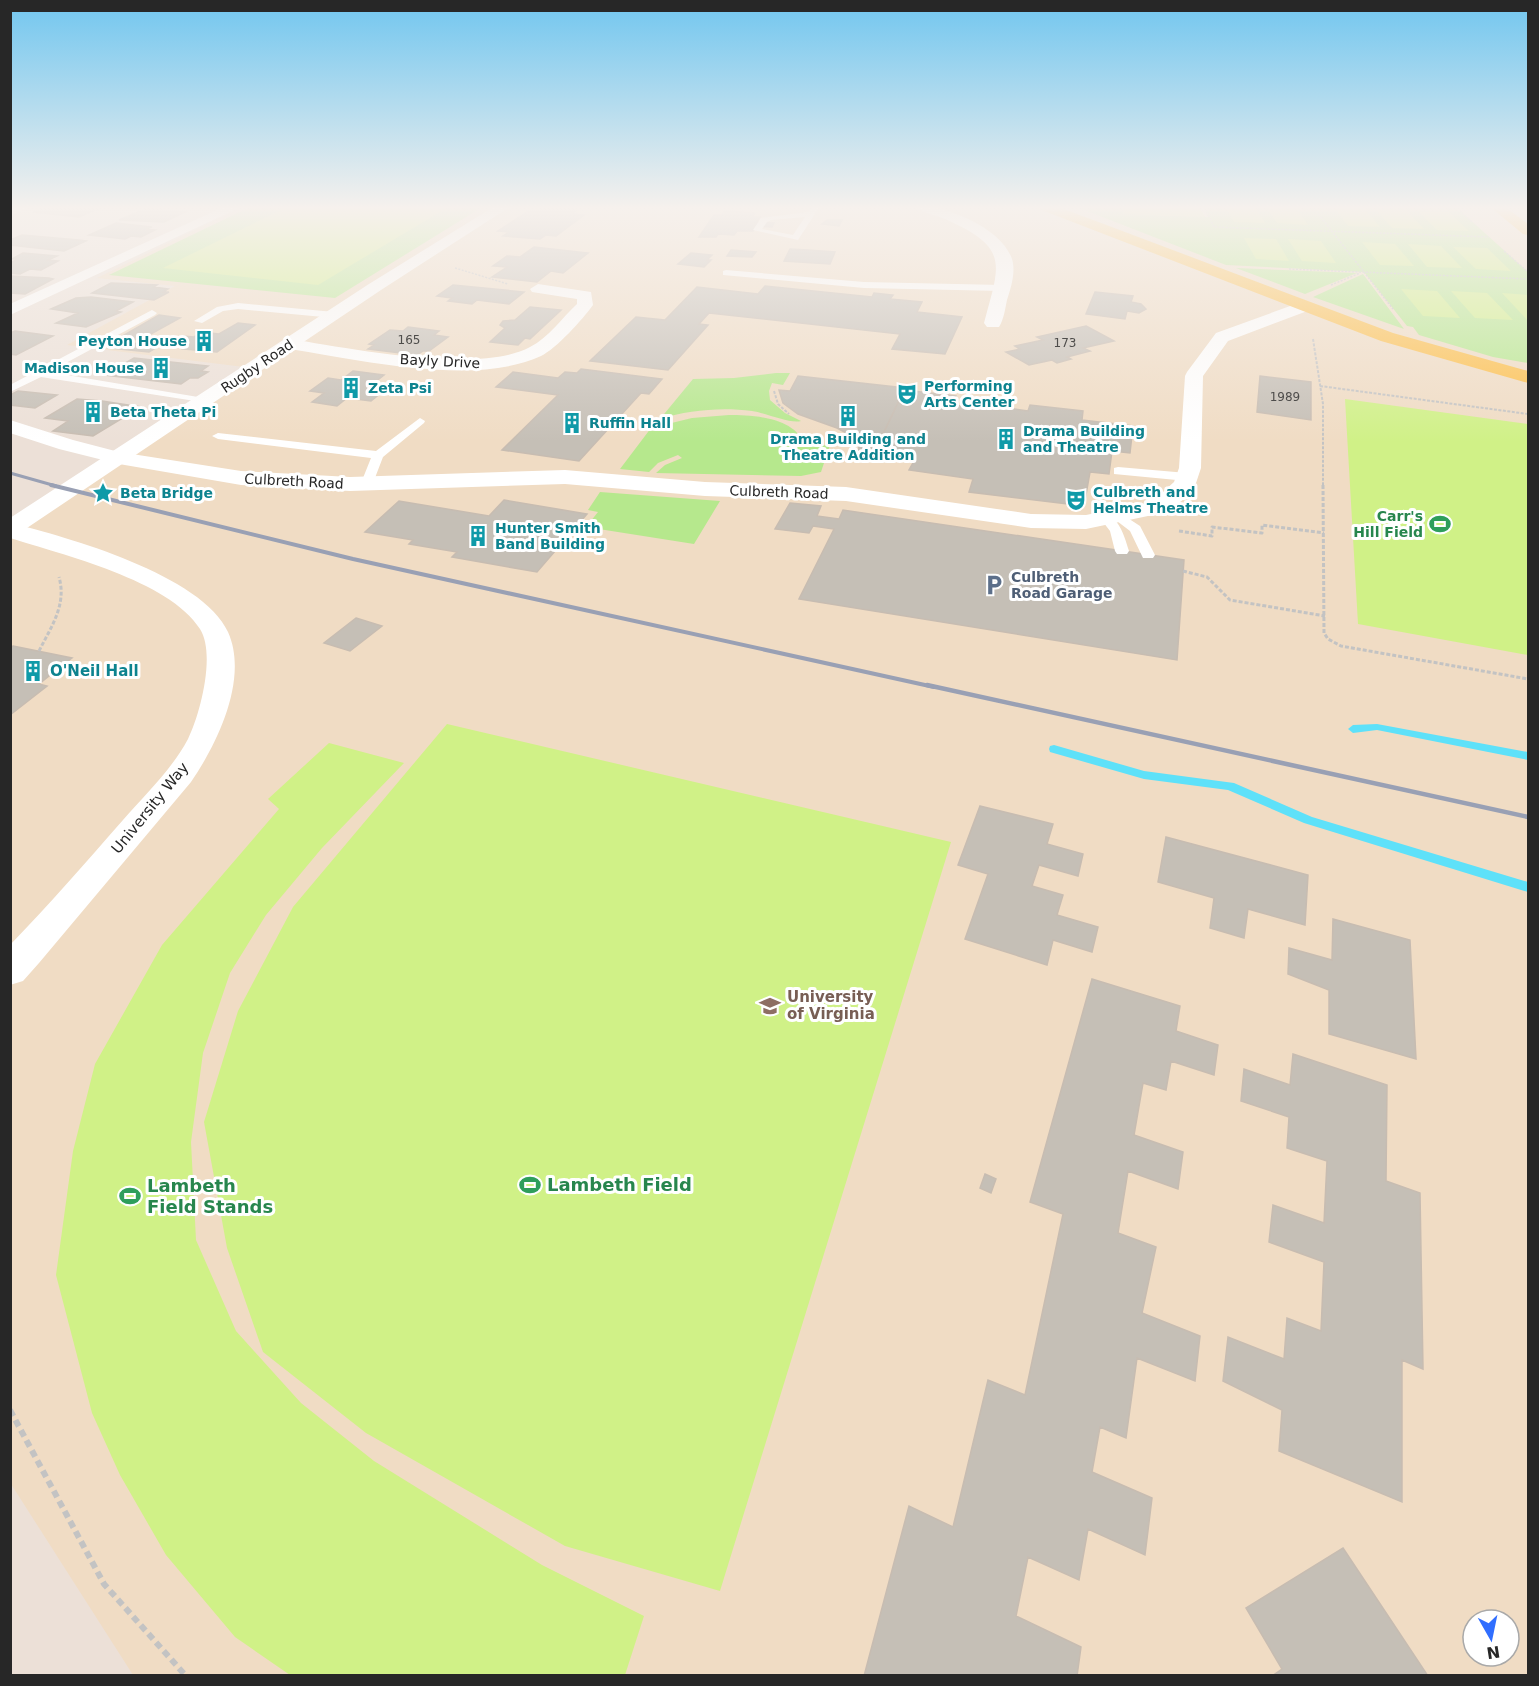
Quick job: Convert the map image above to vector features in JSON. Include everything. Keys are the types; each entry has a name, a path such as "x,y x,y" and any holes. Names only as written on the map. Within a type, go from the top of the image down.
{"main road":[{"path":"1249,285 1414,346 1528,377"},
{"path":"1501,370 1528,372"}],"street":[{"path":"10,310 65,285"},
{"name":"Rugby Road","path":"10,529 381,285"},
{"path":"993,323 1002,285"},
{"name":"Bayly Drive","path":"290,344 391,359 472,365 505,362 536,352 585,305 585,295 538,289"},
{"path":"1187,477 1194,376 1222,338 1245,327 1304,306"},
{"name":"Culbreth Road","path":"10,426 66,445 119,458 241,478 367,483 565,477 705,489 846,494 1031,521 1086,522 1159,507 1176,494 1187,477"},
{"name":"University Way","path":"10,529 126,569 158,583 190,603 214,630 220,651 213,710 203,738 181,772 74,900 10,970"}],"lane":[{"path":"860,285 1002,288"},
{"path":"199,321 220,309 238,306 334,315"},
{"path":"10,389 42,374 152,313"},
{"path":"42,374 204,401"},
{"path":"367,483 378,455 420,421"},
{"path":"218,436 378,455"},
{"path":"1118,471 1187,477"},
{"path":"1111,516 1122,551"},
{"path":"1111,516 1135,529 1148,555"}],"path":[{"path":"511,285 538,289"},
{"path":"1374,285 1392,308"},
{"path":"1345,322 1315,332 1312,338 1323,404 1324,633 1328,639 1341,646 1528,679"},
{"path":"1320,386 1528,414"},
{"path":"774,391 777,402 789,414"},
{"path":"1176,531 1212,536 1212,527 1262,534 1262,525 1323,533"},
{"path":"39,651 63,601 63,586 56,569"},
{"path":"1183,571 1207,577 1230,600 1324,616"},
{"path":"10,1410 104,1584 186,1676"}],"shaded area":[{"name":"University of Virginia","path":"162,285 1528,285 1528,1675 133,1675 11,1484 11,528 252,368 67,345 175,286"}],"green space":[{"path":"204,285 357,285 335,298"},
{"path":"1280,285 1328,285 1305,294"},
{"path":"1340,285 1371,285 1404,329 1313,297"},
{"path":"1374,285 1528,285 1528,363 1493,357 1419,335 1413,327 1407,326"},
{"path":"1401,289 1437,291 1460,318 1423,316"},
{"path":"1451,291 1487,293 1513,320 1475,318"},
{"path":"1502,293 1528,295 1528,321"},
{"path":"790,373 783,385 772,383 769,391 770,400 785,413 801,421 791,421 752,411 729,409 694,411 660,419 693,379 734,378"},
{"name":"Carr's Hill Field","path":"1345,399 1528,424 1528,655 1358,624"},
{"path":"729,415 761,417 783,423 800,436 805,446 830,445 821,472 801,476 656,473 665,465 682,458 678,455 658,463 649,472 620,469 651,428 692,418"},
{"path":"600,492 720,501 694,544 586,527 598,512 588,510"},
{"name":"Lambeth Field","path":"447,724 951,842 720,1591 565,1546 366,1433 263,1352 227,1248 204,1122 238,1011 293,907"},
{"name":"Lambeth Field Stands","path":"329,743 404,763 322,848 266,915 230,973 203,1053 191,1142 196,1240 236,1331 301,1403 374,1461 542,1565 644,1616 625,1675 290,1675 235,1637 166,1555 120,1475 92,1413 56,1275 73,1151 95,1064 162,945 279,809 268,799"}],"building":[{"path":"10,285 42,285 25,294 10,293"},
{"path":"108,285 157,285 154,287 168,289 163,292 169,292 154,300 92,293"},
{"path":"453,285 524,292 509,304 477,300 472,304 448,301 452,298 437,296"},
{"path":"765,286 872,297 874,293 893,295 890,299 922,302 917,312 962,317 945,354 892,349 900,334 709,313 699,324 708,325 668,370 590,361 636,317 665,320 697,287 758,294"},
{"path":"1095,292 1133,296 1131,302 1141,304 1146,309 1139,313 1127,311 1125,319 1086,314"},
{"path":"91,297 133,302 116,311 121,312 86,327 56,323 78,313 51,309 76,298"},
{"path":"530,307 561,310 530,339 525,338 518,345 490,342 505,328 500,325 503,321 515,320"},
{"path":"159,315 180,318 140,340 119,338"},
{"name":"Peyton House","path":"238,323 255,325 217,352 183,349 186,347 168,345 183,336 194,337 202,332 219,334"},
{"path":"1086,326 1114,341 1083,348 1090,351 1067,357 1071,359 1057,363 1052,360 1029,365 1006,352 1020,349 1015,346 1043,340 1037,337"},
{"path":"408,327 439,331 434,335 448,337 429,351 423,351 417,355 368,349 374,345 369,344 390,330 403,331"},
{"path":"15,331 53,336 16,355 10,354 10,333"},
{"path":"120,342 159,346 149,352 109,348"},
{"name":"Madison House","path":"134,358 208,366 201,371 208,372 198,378 190,378 181,384 104,375"},
{"name":"Ruffin Hall","path":"581,369 662,379 649,394 641,393 579,461 502,450 558,395 496,387 513,372 558,378 565,372 577,373"},
{"name":"Zeta Psi","path":"353,371 384,375 374,383 391,385 371,401 347,398 337,406 312,402 324,393 310,391 328,378 341,380"},
{"name":"Drama Building and Theatre Addition","path":"798,376 905,388 871,460 856,458 859,448 854,437 837,428 798,414 783,403 779,390 790,391"},
{"path":"1260,376 1311,382 1311,420 1257,412"},
{"name":"Drama Building and Theatre","path":"904,390 956,396 953,405 1028,411 1030,405 1083,411 1082,420 1133,426 1130,453 1112,451 1109,474 1090,472 1084,506 969,492 973,479 909,470 914,461 873,455"},
{"path":"18,391 57,395 35,408 10,405 10,395"},
{"name":"Beta Theta Pi","path":"77,399 141,407 93,436 53,431 68,421 45,418"},
{"name":"Hunter Smith Band Building","path":"504,500 587,514 537,572 452,557 457,552 409,544 413,540 365,532 399,501 489,516"},
{"name":"Culbreth Road Garage","path":"790,503 821,506 817,516 839,519 843,510 1184,560 1177,660 799,599 834,529 813,526 809,533 775,529"},
{"path":"356,618 382,626 350,651 324,643"},
{"name":"O'Neil Hall","path":"13,646 72,658 39,684 47,686 10,715 10,648"},
{"path":"980,806 1053,824 1047,844 1083,854 1078,876 1039,865 1032,886 1063,895 1057,915 1098,927 1092,952 1053,940 1047,965 965,939 988,874 958,865"},
{"path":"1166,837 1308,875 1305,925 1248,909 1244,938 1210,928 1214,898 1158,882"},
{"path":"1333,919 1410,940 1416,1059 1329,1034 1329,990 1288,974 1289,948 1332,960"},
{"path":"1092,979 1180,1006 1176,1031 1218,1045 1214,1075 1171,1061 1166,1090 1143,1083 1134,1135 1183,1152 1178,1189 1128,1171 1118,1233 1156,1247 1142,1313 1200,1336 1195,1381 1137,1358 1126,1438 1100,1427 1092,1472 1152,1498 1145,1555 1088,1529 1079,1580 1028,1557 1016,1616 1081,1647 1077,1676 864,1676 909,1506 953,1527 988,1380 1025,1395 1063,1214 1030,1202"},
{"path":"1293,1054 1387,1085 1386,1181 1420,1193 1423,1369 1402,1360 1402,1502 1279,1451 1282,1410 1223,1381 1228,1337 1284,1359 1287,1318 1321,1331 1324,1262 1269,1242 1273,1205 1324,1223 1327,1161 1287,1148 1289,1117 1241,1101 1244,1069 1290,1085"},
{"path":"985,1174 996,1179 991,1193 980,1188"},
{"path":"1343,1548 1428,1676 1272,1676 1282,1669 1246,1608"}],"waterway":[{"path":"1353,729 1377,727 1528,756"},
{"path":"1054,749 1144,775 1230,786 1308,820 1528,887"}],"railway":[{"path":"10,473 56,486"},
{"path":"51,485 353,559 934,687"},
{"path":"927,685 1528,817"}],"place":[{"name":"Peyton House","path":"204,341"},
{"name":"Madison House","path":"161,368"},
{"name":"Zeta Psi","path":"351,388"},
{"name":"Performing Arts Center","path":"907,394"},
{"name":"Beta Theta Pi","path":"93,412"},
{"name":"Drama Building and Theatre Addition","path":"848,416"},
{"name":"Ruffin Hall","path":"572,423"},
{"name":"Drama Building and Theatre","path":"1006,439"},
{"name":"Beta Bridge","path":"103,493"},
{"name":"Culbreth and Helms Theatre","path":"1076,500"},
{"name":"Carr's Hill Field","path":"1440,524"},
{"name":"Hunter Smith Band Building","path":"478,536"},
{"name":"Culbreth Road Garage","path":"994,585"},
{"name":"O'Neil Hall","path":"33,671"},
{"name":"University of Virginia","path":"770,1006"},
{"name":"Lambeth Field","path":"530,1185"},
{"name":"Lambeth Field Stands","path":"130,1196"}]}
